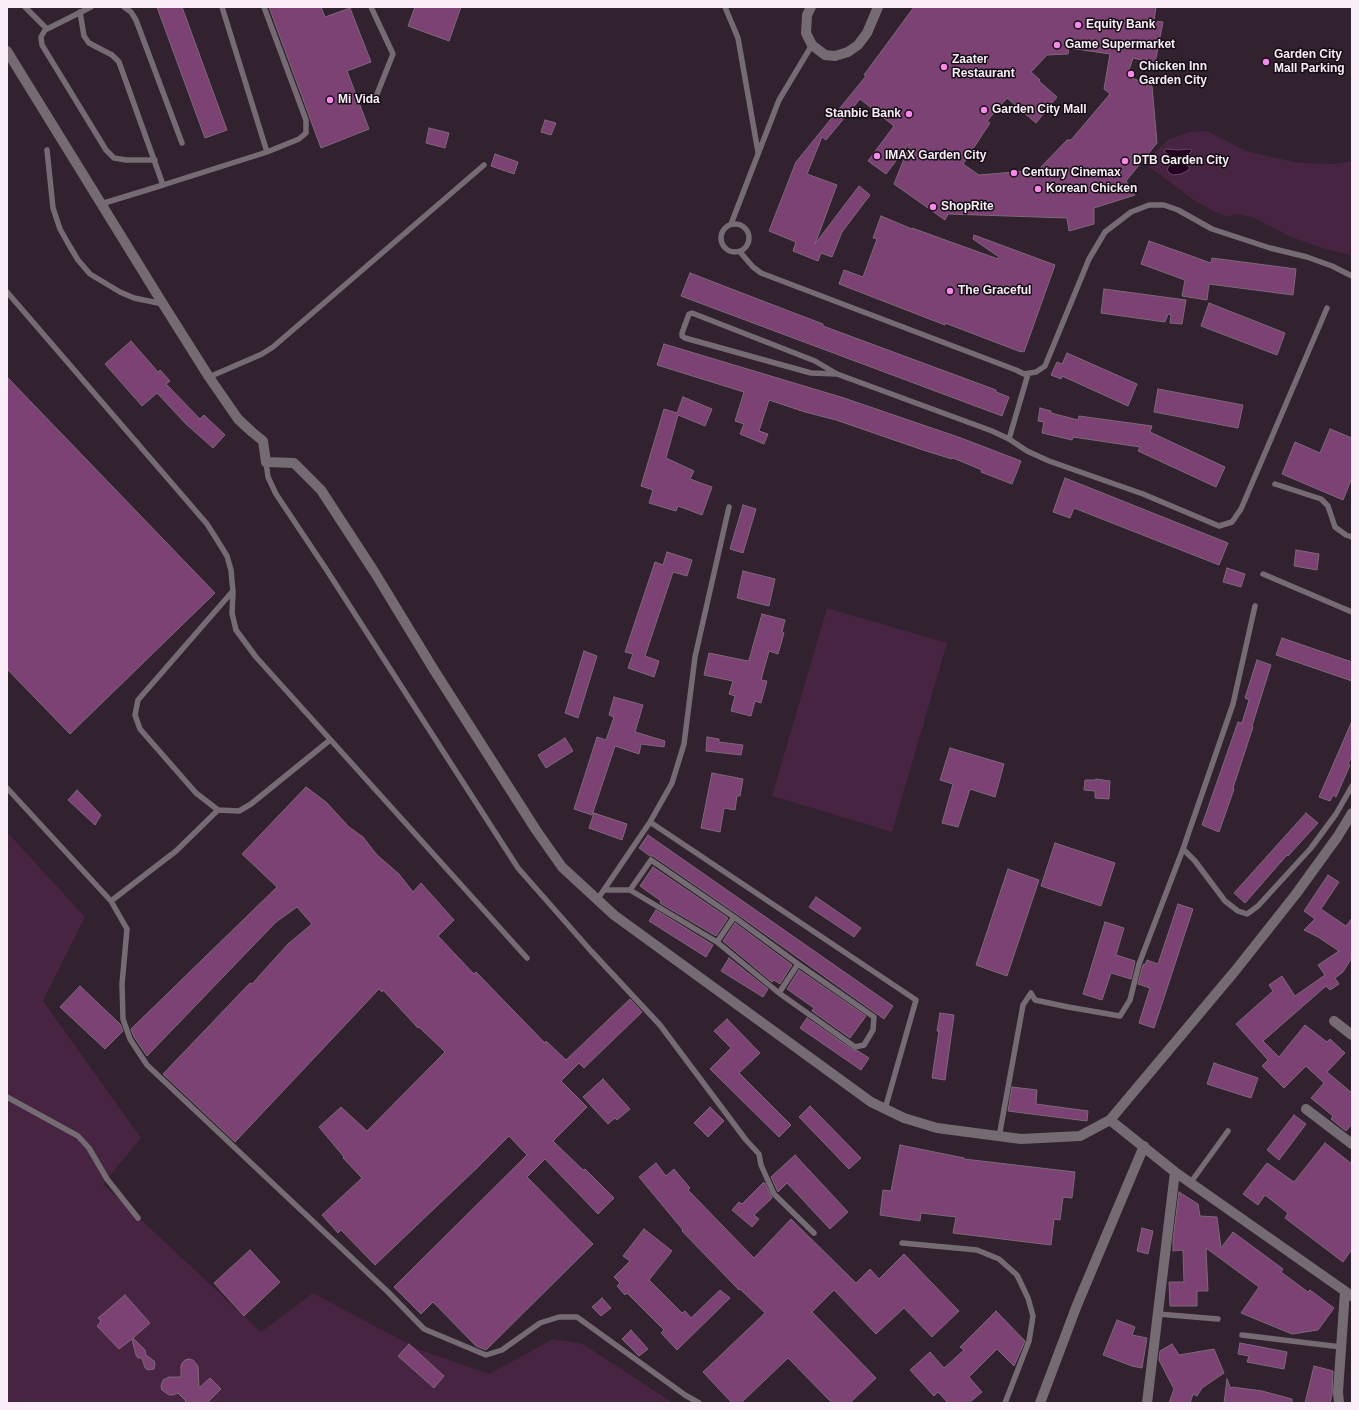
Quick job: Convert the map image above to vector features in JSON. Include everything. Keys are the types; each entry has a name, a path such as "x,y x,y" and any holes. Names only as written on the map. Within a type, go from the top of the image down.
{"street":[{"path":"811,7 807,15 806,33 812,45 825,56 835,56 848,52 858,45 867,33 878,7"},
{"path":"7,51 209,377 238,419 263,440 266,462 294,463 321,490 375,573 434,670 536,830 562,867 614,915 865,1098 904,1118 937,1128 1021,1139 1080,1136 1110,1120 1235,971 1296,894 1352,815"},
{"path":"1334,1022 1352,1035"},
{"path":"1306,1109 1352,1144"},
{"path":"1110,1120 1175,1172 1348,1293 1341,1347 1338,1392 1339,1403"},
{"path":"1040,1403 1077,1305 1144,1146"},
{"path":"1147,1403 1175,1172"}],"lane":[{"path":"25,7 48,29"},
{"path":"91,7 45,30 41,37 42,45 106,150 114,158 126,160 155,160"},
{"path":"124,7 131,12 136,20 182,143"},
{"path":"222,7 267,152"},
{"path":"101,204 267,152 299,139 306,133 306,120 264,7"},
{"path":"371,7 393,54 375,100"},
{"path":"725,7 738,38 758,153"},
{"path":"80,12 84,36 89,43 112,55 120,62 163,185"},
{"path":"731,224 740,225 745,228 749,236 747,246 740,252 730,252 723,246 721,242 721,233 731,224 779,100 812,45"},
{"path":"47,150 54,208 60,228 78,260 90,274 120,292 134,298 163,304"},
{"path":"209,377 262,354 273,347 484,164"},
{"path":"740,252 753,267 761,273 1024,374 1036,372 1045,366 1089,259 1105,232 1131,212 1149,205 1164,205 1178,210 1212,229 1270,248 1307,257 1332,266 1352,276"},
{"path":"7,292 207,524 227,556 231,570 233,592 232,613 236,630 256,657 527,958"},
{"path":"838,374 811,373 685,338 682,336 682,333 689,314 692,313 815,361 838,374 985,428 1010,439 1027,451 1049,461 1143,494 1219,526 1232,522 1241,509 1327,308"},
{"path":"1010,439 1028,374"},
{"path":"266,462 268,477 276,494 344,595 518,868 591,951 660,1025 746,1140 759,1154 761,1165 774,1194 814,1233"},
{"path":"1275,484 1321,499 1328,506 1335,527 1352,538"},
{"path":"597,900 650,822 672,783 684,744 695,657 729,507"},
{"path":"1263,574 1352,612"},
{"path":"233,592 138,700 135,715 140,729 196,793 218,810 238,811 251,804 330,740"},
{"path":"1000,1137 1023,1005 1031,993 1035,1000 1120,1016 1130,1000 1139,964 1183,849 1233,704 1255,606"},
{"path":"1183,849 1195,861 1225,901 1238,911 1247,914 1258,906 1311,848 1336,814 1352,786"},
{"path":"7,788 111,901 127,929 122,984 123,1019 130,1039 147,1065 382,1287 424,1329 486,1355 502,1350 540,1323 559,1317 577,1317 699,1403"},
{"path":"111,901 176,851 218,810"},
{"path":"650,822 916,1000 885,1109"},
{"path":"604,890 630,890 717,942 779,993 855,1047 864,1045 873,1030 874,1017 651,860 630,890"},
{"path":"717,942 734,917"},
{"path":"779,993 798,964"},
{"path":"7,1097 78,1136 89,1148 107,1179 138,1218"},
{"path":"1191,1182 1228,1131"},
{"path":"902,1243 977,1250 999,1259 1017,1275 1028,1298 1033,1316 1029,1341 1005,1403"},
{"path":"1158,1314 1218,1319"},
{"path":"1242,1335 1341,1347"}],"shaded area":[{"path":"1207,131 1246,151 1290,161 1333,164 1352,161 1352,256 1322,248 1291,237 1252,217 1235,214 1227,217 1213,211 1195,201 1147,165 1155,152 1169,139 1189,132"},
{"path":"1166,149 1190,149 1192,151 1186,157 1175,160 1164,151"},
{"path":"1175,162 1183,162 1189,167 1189,170 1181,174 1173,175 1169,173 1167,169"},
{"path":"827,608 947,643 892,832 772,796"},
{"path":"7,832 85,917 43,1001 141,1138 103,1184 261,1332 313,1293 418,1349 489,1374 553,1339 583,1344 673,1403 7,1403"}],"building":[{"path":"157,7 182,7 227,130 205,138"},
{"name":"Mi Vida","path":"269,7 321,7 325,17 350,8 371,62 347,71 369,129 321,148"},
{"path":"415,7 461,7 449,41 408,26"},
{"path":"914,7 1156,7 1154,21 1163,22 1155,63 1133,58 1127,76 1152,86 1157,143 1126,181 1135,195 1094,208 1094,224 1069,231 1067,218 948,214 945,220 894,184 910,144 886,174 868,161 894,126 860,99 826,140 822,137 807,174 837,185 815,244 859,186 870,195 842,232 832,257 821,253 818,261 793,251 796,242 769,231 796,162 866,76 864,75","holes":["1069,48 1110,54 1104,89 1110,94 1071,140 1067,140 1038,170 979,175 963,164 990,123 987,121 1007,98 1036,123 1057,97 1031,72 1047,55 1068,54"]},
{"path":"545,120 556,123 551,135 541,132"},
{"path":"429,128 449,133 445,148 426,143"},
{"path":"495,154 518,162 514,174 491,166"},
{"path":"881,216 912,229 998,259 999,257 973,239 974,235 1055,265 1024,352 945,323 945,325 839,284 844,270 863,277 877,239 873,238"},
{"path":"1149,241 1211,263 1212,258 1296,269 1293,295 1209,284 1207,300 1182,296 1185,280 1141,264"},
{"path":"690,273 823,324 823,326 996,390 996,392 1009,397 1002,416 681,296"},
{"path":"1104,289 1186,300 1182,324 1170,323 1171,315 1168,314 1165,322 1101,313"},
{"path":"1209,303 1285,333 1277,355 1201,326"},
{"path":"131,341 158,372 160,370 170,381 166,384 200,419 204,415 225,435 213,448 186,424 157,393 142,406 105,364"},
{"path":"664,344 844,398 961,438 1021,461 1012,484 981,472 982,470 953,458 952,459 923,450 836,420 805,412 769,400 759,431 768,434 764,444 740,434 744,424 735,421 744,392 657,365"},
{"path":"1067,353 1137,384 1128,406 1062,376 1061,379 1051,375 1057,362 1062,364"},
{"path":"7,377 215,593 70,734 7,669"},
{"path":"1158,389 1243,405 1238,428 1154,412"},
{"path":"683,397 712,409 705,426 678,415 666,458 694,471 690,479 712,487 702,515 678,506 676,511 649,503 653,490 641,486 664,409 677,413"},
{"path":"1040,408 1051,411 1051,413 1078,420 1079,416 1152,426 1150,432 1225,467 1216,487 1138,451 1140,447 1073,437 1072,440 1042,433 1044,422 1038,421"},
{"path":"1330,429 1352,438 1352,478 1343,500 1282,474 1295,442 1320,453"},
{"path":"1065,478 1228,543 1219,565 1074,508 1070,518 1053,512"},
{"path":"743,505 756,509 743,553 730,549"},
{"path":"1296,550 1319,554 1317,570 1294,566"},
{"path":"667,552 692,560 687,576 673,572 645,656 659,661 654,677 628,668 633,654 625,652 655,562 663,565"},
{"path":"1227,568 1245,574 1241,587 1223,582"},
{"path":"743,571 775,579 769,606 737,598"},
{"path":"762,614 785,620 782,632 784,633 778,654 769,651 761,680 767,681 761,703 755,701 751,716 731,711 735,696 729,694 733,681 704,675 709,653 749,660"},
{"path":"1282,638 1352,662 1352,681 1276,655"},
{"path":"584,651 597,656 578,718 565,713"},
{"path":"1257,660 1271,665 1233,788 1234,789 1219,832 1202,825 1238,722 1242,723 1249,700 1245,698"},
{"path":"614,697 643,705 635,732 665,741 664,747 641,744 639,754 615,746 592,815 574,809 597,737 606,740 614,717 609,715"},
{"path":"1352,721 1352,756 1348,764 1350,765 1336,797 1333,795 1330,801 1319,797"},
{"path":"707,737 719,739 719,742 743,745 741,755 706,751"},
{"path":"565,738 573,751 546,768 538,755"},
{"path":"950,748 1004,764 995,797 970,789 958,827 942,823 953,784 940,780"},
{"path":"712,773 743,779 740,796 737,796 735,810 724,808 720,832 701,828"},
{"path":"1096,779 1110,781 1109,799 1095,798 1095,791 1084,790 1085,780"},
{"path":"306,787 326,802 349,827 363,837 377,855 399,874 413,892 421,883 454,920 438,936 474,974 476,972 545,1043 546,1041 566,1060 630,999 642,1012 584,1068 579,1063 561,1081 587,1107 553,1141 583,1170 585,1169 614,1198 598,1214 545,1159 527,1177 593,1244 486,1350 476,1346 433,1302 421,1314 394,1287 527,1155 509,1136 375,1265 341,1230 338,1233 322,1215 362,1178 343,1158 344,1157 319,1127 341,1107 367,1131 445,1052 419,1027 418,1028 383,990 382,992 379,989 235,1142 163,1074 250,983 252,984 288,944 312,924 297,907 276,922 147,1056 134,1037 131,1029 277,887 242,854"},
{"path":"77,790 101,815 95,825 68,800"},
{"path":"594,813 627,824 622,840 589,828"},
{"path":"1306,813 1318,823 1288,856 1287,855 1245,903 1234,893"},
{"path":"648,835 893,1006 884,1019 737,914 639,848"},
{"path":"1055,843 1115,863 1101,906 1041,886"},
{"path":"653,867 728,918 716,936 660,903 661,901 640,886"},
{"path":"1008,869 1039,880 1007,976 976,965"},
{"path":"1328,875 1339,882 1321,909 1346,926 1352,918 1352,960 1351,959 1343,972 1335,978 1339,984 1330,990 1326,986 1263,1041 1279,1057 1305,1025 1327,1042 1330,1039 1345,1053 1327,1072 1352,1093 1352,1124 1346,1131 1331,1119 1333,1116 1311,1098 1324,1083 1306,1066 1284,1088 1262,1066 1268,1060 1236,1024 1273,991 1269,985 1282,976 1295,996 1325,975 1318,965 1339,951 1318,937 1304,930 1315,919 1304,911"},
{"path":"816,897 861,928 854,937 809,907"},
{"path":"1178,904 1193,909 1154,1028 1139,1023 1150,988 1138,984 1143,965 1145,965 1147,960 1158,964"},
{"path":"656,910 713,945 706,957 649,921"},
{"path":"1105,922 1124,928 1116,955 1135,961 1131,979 1111,973 1102,1000 1083,994"},
{"path":"735,923 792,965 780,984 774,980 772,982 723,941"},
{"path":"729,958 768,989 763,997 721,971"},
{"path":"799,970 866,1016 850,1038 812,1011 814,1008 787,989"},
{"path":"80,986 120,1024 123,1031 105,1049 60,1007"},
{"path":"940,1013 954,1015 945,1080 932,1078 939,1031 937,1031"},
{"path":"807,1018 853,1050 858,1051 869,1058 861,1070 800,1028"},
{"path":"727,1019 760,1053 739,1073 791,1125 779,1137 710,1069 731,1048 714,1031"},
{"path":"1214,1063 1258,1078 1251,1098 1207,1084"},
{"path":"603,1079 630,1109 617,1120 615,1118 608,1124 583,1097"},
{"path":"1012,1087 1037,1090 1036,1104 1088,1111 1087,1121 1008,1111"},
{"path":"810,1106 861,1158 849,1169 799,1117"},
{"path":"710,1107 724,1121 708,1137 694,1123"},
{"path":"1294,1115 1306,1124 1279,1160 1267,1150"},
{"path":"1325,1143 1352,1164 1352,1249 1343,1262 1285,1218 1288,1213 1265,1195 1258,1205 1243,1194 1267,1163 1294,1182"},
{"path":"900,1145 964,1159 1075,1172 1072,1198 1063,1197 1060,1220 1054,1219 1051,1245 953,1233 956,1217 921,1213 920,1221 880,1215 883,1190 891,1191"},
{"path":"795,1155 848,1212 830,1229 787,1183 778,1192 771,1177"},
{"path":"656,1163 666,1176 674,1169 690,1188 688,1190 754,1258 791,1219 856,1283 870,1269 879,1279 904,1254 959,1311 932,1337 904,1308 876,1334 834,1290 812,1312 876,1378 850,1403 832,1403 788,1358 741,1403 732,1403 703,1372 765,1313 740,1289 739,1290 682,1231 683,1230 639,1177"},
{"path":"763,1183 765,1183 772,1198 754,1215 759,1219 752,1227 732,1210 739,1202 742,1204"},
{"path":"1179,1192 1198,1204 1200,1216 1217,1217 1221,1248 1233,1232 1283,1269 1281,1272 1308,1292 1310,1290 1334,1308 1318,1330 1292,1334 1241,1313 1259,1287 1206,1248 1208,1291 1197,1291 1197,1306 1170,1306 1169,1282 1184,1282 1183,1250 1173,1251"},
{"path":"1142,1228 1153,1231 1148,1254 1137,1251"},
{"path":"644,1229 672,1251 649,1280 682,1313 685,1311 691,1318 720,1290 730,1298 677,1350 661,1333 664,1330 627,1293 625,1295 617,1286 620,1283 614,1277 630,1261 623,1256"},
{"path":"250,1250 280,1282 244,1316 214,1283"},
{"path":"125,1295 150,1323 133,1338 145,1350 146,1355 154,1361 154,1369 148,1370 145,1368 142,1358 138,1358 136,1355 132,1339 119,1349 97,1326 101,1321 98,1318"},
{"path":"602,1298 611,1308 601,1316 592,1307"},
{"path":"996,1311 1025,1341 1014,1366 997,1349 969,1377 982,1392 969,1403 948,1403 938,1392 934,1396 910,1370 930,1352 944,1368 964,1350 960,1347"},
{"path":"1117,1320 1135,1327 1132,1335 1147,1338 1142,1368 1132,1366 1103,1355"},
{"path":"631,1330 648,1349 639,1356 622,1339"},
{"path":"1240,1343 1287,1352 1284,1369 1247,1362 1249,1356 1238,1354"},
{"path":"409,1344 444,1376 434,1388 398,1356"},
{"path":"1172,1344 1179,1355 1214,1349 1224,1373 1202,1388 1197,1396 1193,1394 1190,1403 1169,1403 1174,1389 1159,1360 1160,1351"},
{"path":"189,1359 193,1360 198,1366 199,1388 210,1378 221,1389 207,1403 184,1403 186,1401 178,1393 169,1395 162,1390 161,1386 163,1380 169,1377 181,1377 182,1363"},
{"path":"1314,1366 1333,1371 1332,1395 1330,1403 1305,1403"},
{"path":"1227,1379 1231,1389 1232,1387 1262,1391 1292,1399 1292,1403 1224,1403"}],"place":[{"name":"Equity Bank","path":"1078,25"},
{"name":"Game Supermarket","path":"1057,45"},
{"name":"Garden City Mall Parking","path":"1266,62"},
{"name":"Zaater Restaurant","path":"944,67"},
{"name":"Chicken Inn Garden City","path":"1131,74"},
{"name":"Mi Vida","path":"330,100"},
{"name":"Garden City Mall","path":"984,110"},
{"name":"Stanbic Bank","path":"909,114"},
{"name":"IMAX Garden City","path":"877,156"},
{"name":"DTB Garden City","path":"1125,161"},
{"name":"Century Cinemax","path":"1014,173"},
{"name":"Korean Chicken","path":"1038,189"},
{"name":"ShopRite","path":"933,207"},
{"name":"The Graceful","path":"950,291"}]}
